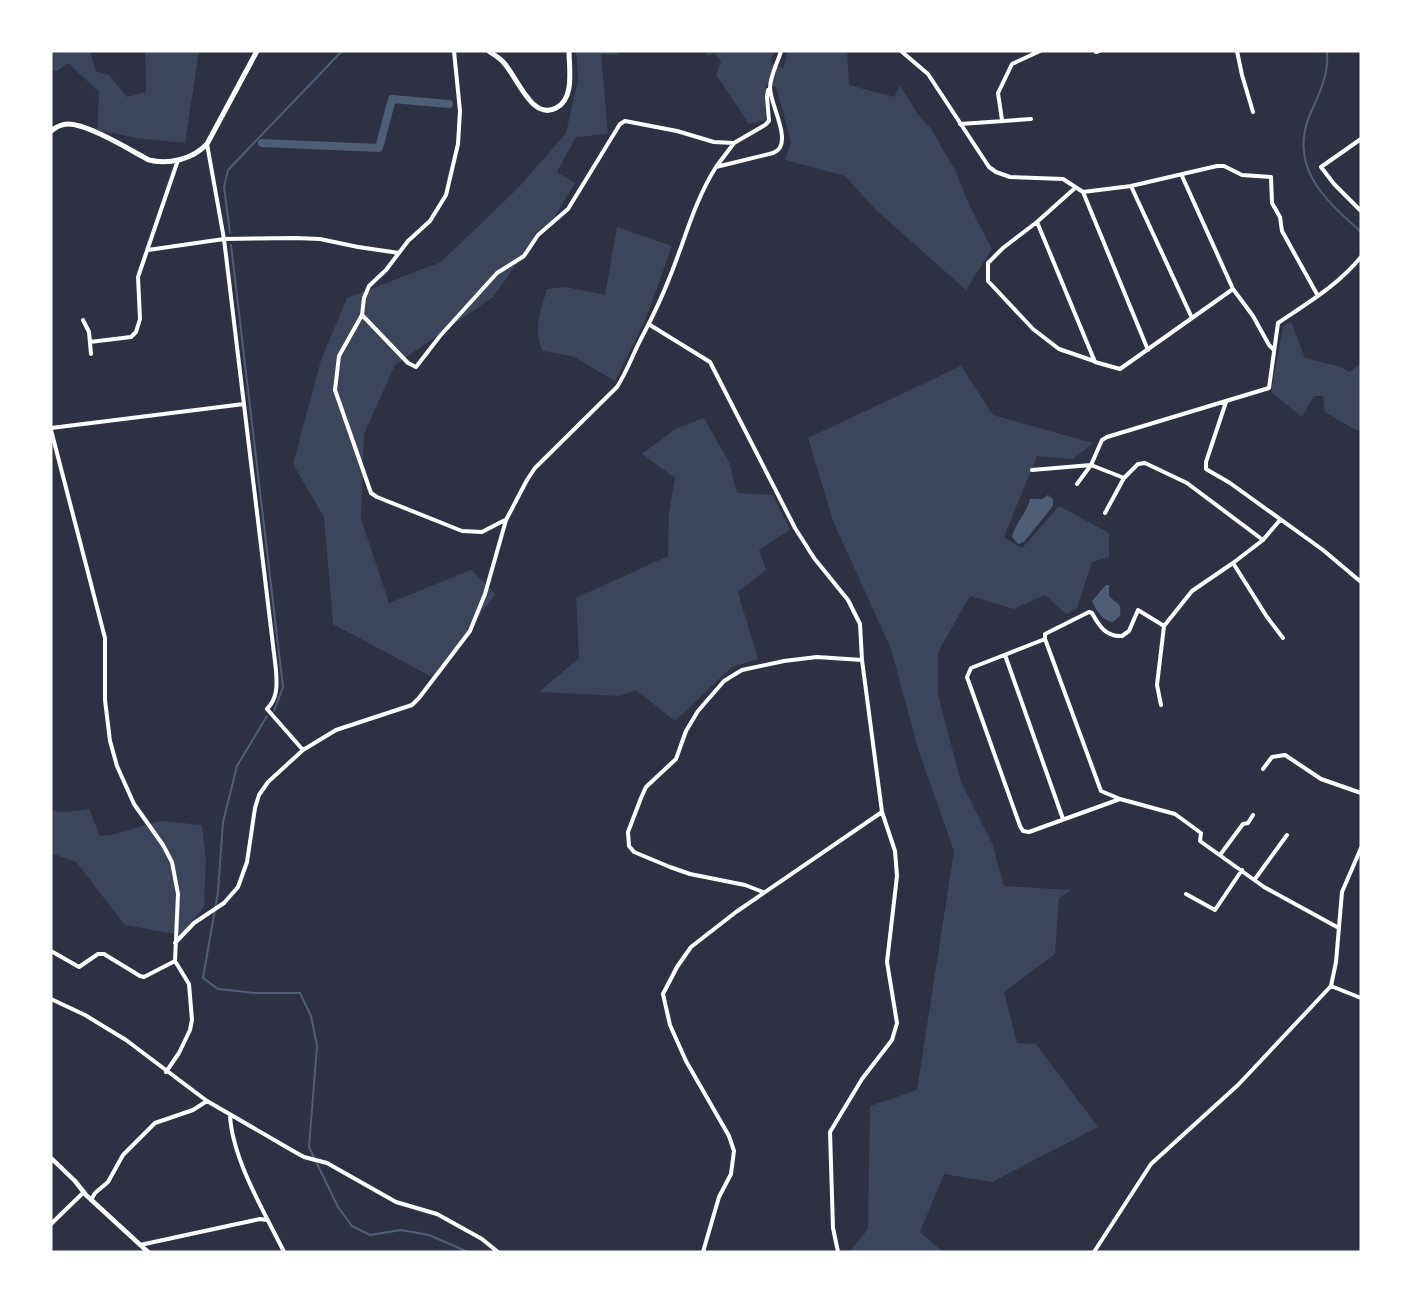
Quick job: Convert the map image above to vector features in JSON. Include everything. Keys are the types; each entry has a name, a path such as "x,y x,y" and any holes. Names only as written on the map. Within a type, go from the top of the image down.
{"main road":[{"path":"51,131 61,125 75,124 149,160 164,162 199,153 207,144 257,51"},
{"path":"489,51 504,63 534,105 541,110 548,111 556,109 567,99 569,51"}],"street":[{"path":"454,51 460,111 458,144 446,195 430,221 408,241 386,270 369,286 364,298 362,315 339,356 335,390 371,493 462,531 482,531 506,520"},
{"path":"175,943 194,923 224,903 238,887 247,862 255,808 259,795 268,782 303,750 336,730 412,705 470,631 485,594 506,520 526,480 535,468 617,387 650,325 692,217 716,168 734,143 769,121 766,97 782,51"},
{"path":"901,51 928,74 989,167 1010,177 1063,179 1083,192 1131,186 1182,176 1217,166 1224,166 1242,175 1271,177 1272,203 1280,217 1282,231 1318,296"},
{"path":"1002,120 998,93 1012,64 1040,51"},
{"path":"1237,51 1253,112"},
{"path":"716,168 779,151 783,146 770,85"},
{"path":"960,124 1031,118"},
{"path":"362,315 408,363 416,367 440,336 497,273 524,256 538,236 568,209 620,124 625,121 677,130 714,142 734,143"},
{"path":"1361,139 1321,167 1334,184 1361,211"},
{"path":"207,144 224,239 277,687 275,697 267,709 303,750"},
{"path":"90,342 131,337 136,332 140,320 138,277 179,159"},
{"path":"1182,176 1233,289 1274,350"},
{"path":"1131,186 1191,318"},
{"path":"1076,188 988,263 988,281 1034,329 1059,349 1120,369 1233,289"},
{"path":"1083,192 1148,350"},
{"path":"1037,222 1095,362"},
{"path":"148,250 224,239 320,239 399,253"},
{"path":"1077,484 1091,465 1102,440 1107,437 1269,388 1278,323 1346,274 1361,257"},
{"path":"83,320 89,332 92,354"},
{"path":"650,325 710,362 795,528 814,558 848,600 859,619 862,660 882,812 895,851 897,876 887,962 897,1023 892,1040 862,1079 830,1132 833,1228 838,1252"},
{"path":"1226,401 1206,462 1206,469 1230,483 1323,550 1361,582"},
{"path":"166,1072 179,1053 190,1030 192,1020 189,984 175,961 177,894 172,862 124,785 110,741 105,700 105,639 51,429 244,404"},
{"path":"1105,513 1124,478 1138,464 1145,463 1187,483 1263,540"},
{"path":"1032,470 1091,465 1124,478"},
{"path":"1161,705 1157,685 1164,626 1192,591 1263,540 1280,520"},
{"path":"1233,563 1283,638"},
{"path":"1164,626 1138,610 1129,631 1118,636 1101,628 1089,612 1045,634 1101,791 1120,799 1175,814 1201,833 1200,842 1264,887 1337,927"},
{"path":"1045,639 971,668 967,677 1023,831 1029,831 1120,799"},
{"path":"1005,655 1063,819"},
{"path":"763,892 745,885 690,874 634,852 629,846 628,832 641,798 646,787 676,759 686,731 698,711 724,681 741,670 817,657 862,660"},
{"path":"1263,769 1272,757 1285,755 1321,779 1361,793"},
{"path":"703,1252 719,1197 731,1174 734,1151 729,1136 686,1061 670,1025 663,994 691,947 763,892 882,812"},
{"path":"1220,855 1243,824 1248,822 1253,815"},
{"path":"1255,879 1287,835"},
{"path":"1094,1252 1152,1164 1238,1085 1331,986 1342,892 1361,848"},
{"path":"1186,894 1215,910 1242,870"},
{"path":"51,951 79,967 98,954 104,954 144,977 175,961"},
{"path":"1331,986 1361,998"},
{"path":"51,999 85,1015 126,1040 207,1101 304,1157 327,1162 396,1202 437,1214 482,1239 498,1252"},
{"path":"91,1200 95,1192 108,1182 123,1155 155,1123 193,1110 207,1101"},
{"path":"230,1115 236,1149 284,1252"},
{"path":"51,1158 91,1200 148,1252"},
{"path":"51,1224 84,1192"},
{"path":"140,1245 260,1219 268,1220"}],"shaded area":[{"path":"51,51 94,51 91,54 96,71 109,75 127,97 146,92 145,51 199,51 185,143 136,138 97,130 99,92 68,63 57,71 51,69"},
{"path":"576,51 616,51 618,55 601,54 608,134 576,137 557,172 575,183 552,221 535,233 532,242 493,297 395,365 364,434 361,519 389,603 471,570 496,594 432,677 333,624 324,517 293,464 321,360 347,298 441,262 519,187 566,133 578,80"},
{"path":"705,51 774,51 771,63 783,69 788,51 847,51 849,85 894,97 900,85 917,113 931,129 956,172 970,207 992,249 966,290 875,209 845,176 785,160 791,142 776,87 766,84 765,120 749,124 716,75 721,62 714,52 708,56"},
{"path":"617,227 672,246 645,321 615,381 572,356 543,351 538,328 547,289 566,287 605,295"},
{"path":"1291,322 1305,358 1341,367 1349,372 1361,363 1361,431 1325,412 1323,396 1314,396 1302,417 1271,392 1283,327"},
{"path":"961,366 993,415 1093,443 1073,459 1037,456 1004,537 1022,548 1059,506 1109,533 1109,557 1092,562 1077,608 1066,614 1045,595 1014,609 970,596 938,652 938,695 961,782 992,843 1004,886 1072,890 1059,898 1055,954 1004,992 1017,1043 1036,1044 1098,1127 992,1182 944,1174 920,1232 943,1252 849,1252 868,1229 870,1106 917,1090 954,851 919,752 891,649 833,521 808,438"},
{"path":"704,418 729,462 737,493 773,495 790,530 759,550 766,570 738,592 758,659 732,667 675,721 636,690 619,696 539,692 579,658 576,598 668,556 669,513 675,478 642,454 675,429"},
{"path":"1048,495 1053,499 1053,506 1024,542 1018,544 1012,537 1030,499 1042,499"},
{"path":"1106,585 1109,585 1109,596 1120,608 1120,616 1113,622 1103,617 1092,601"},
{"path":"89,809 100,836 161,821 202,825 206,861 204,907 180,935 125,925 76,862 51,853 51,811"}],"waterway":[{"path":"230,233 224,187 228,170 342,51"},
{"path":"1327,51 1325,75 1305,131 1303,149 1313,180 1334,207 1361,232"},
{"path":"262,143 379,148 392,99 449,104"},
{"path":"231,245 283,687 274,711"},
{"path":"267,716 237,766 223,822 218,892 203,978 218,989 255,993 300,993 311,1016 317,1046 309,1147 338,1207 352,1226 370,1235 401,1230 429,1235 468,1252"}]}
